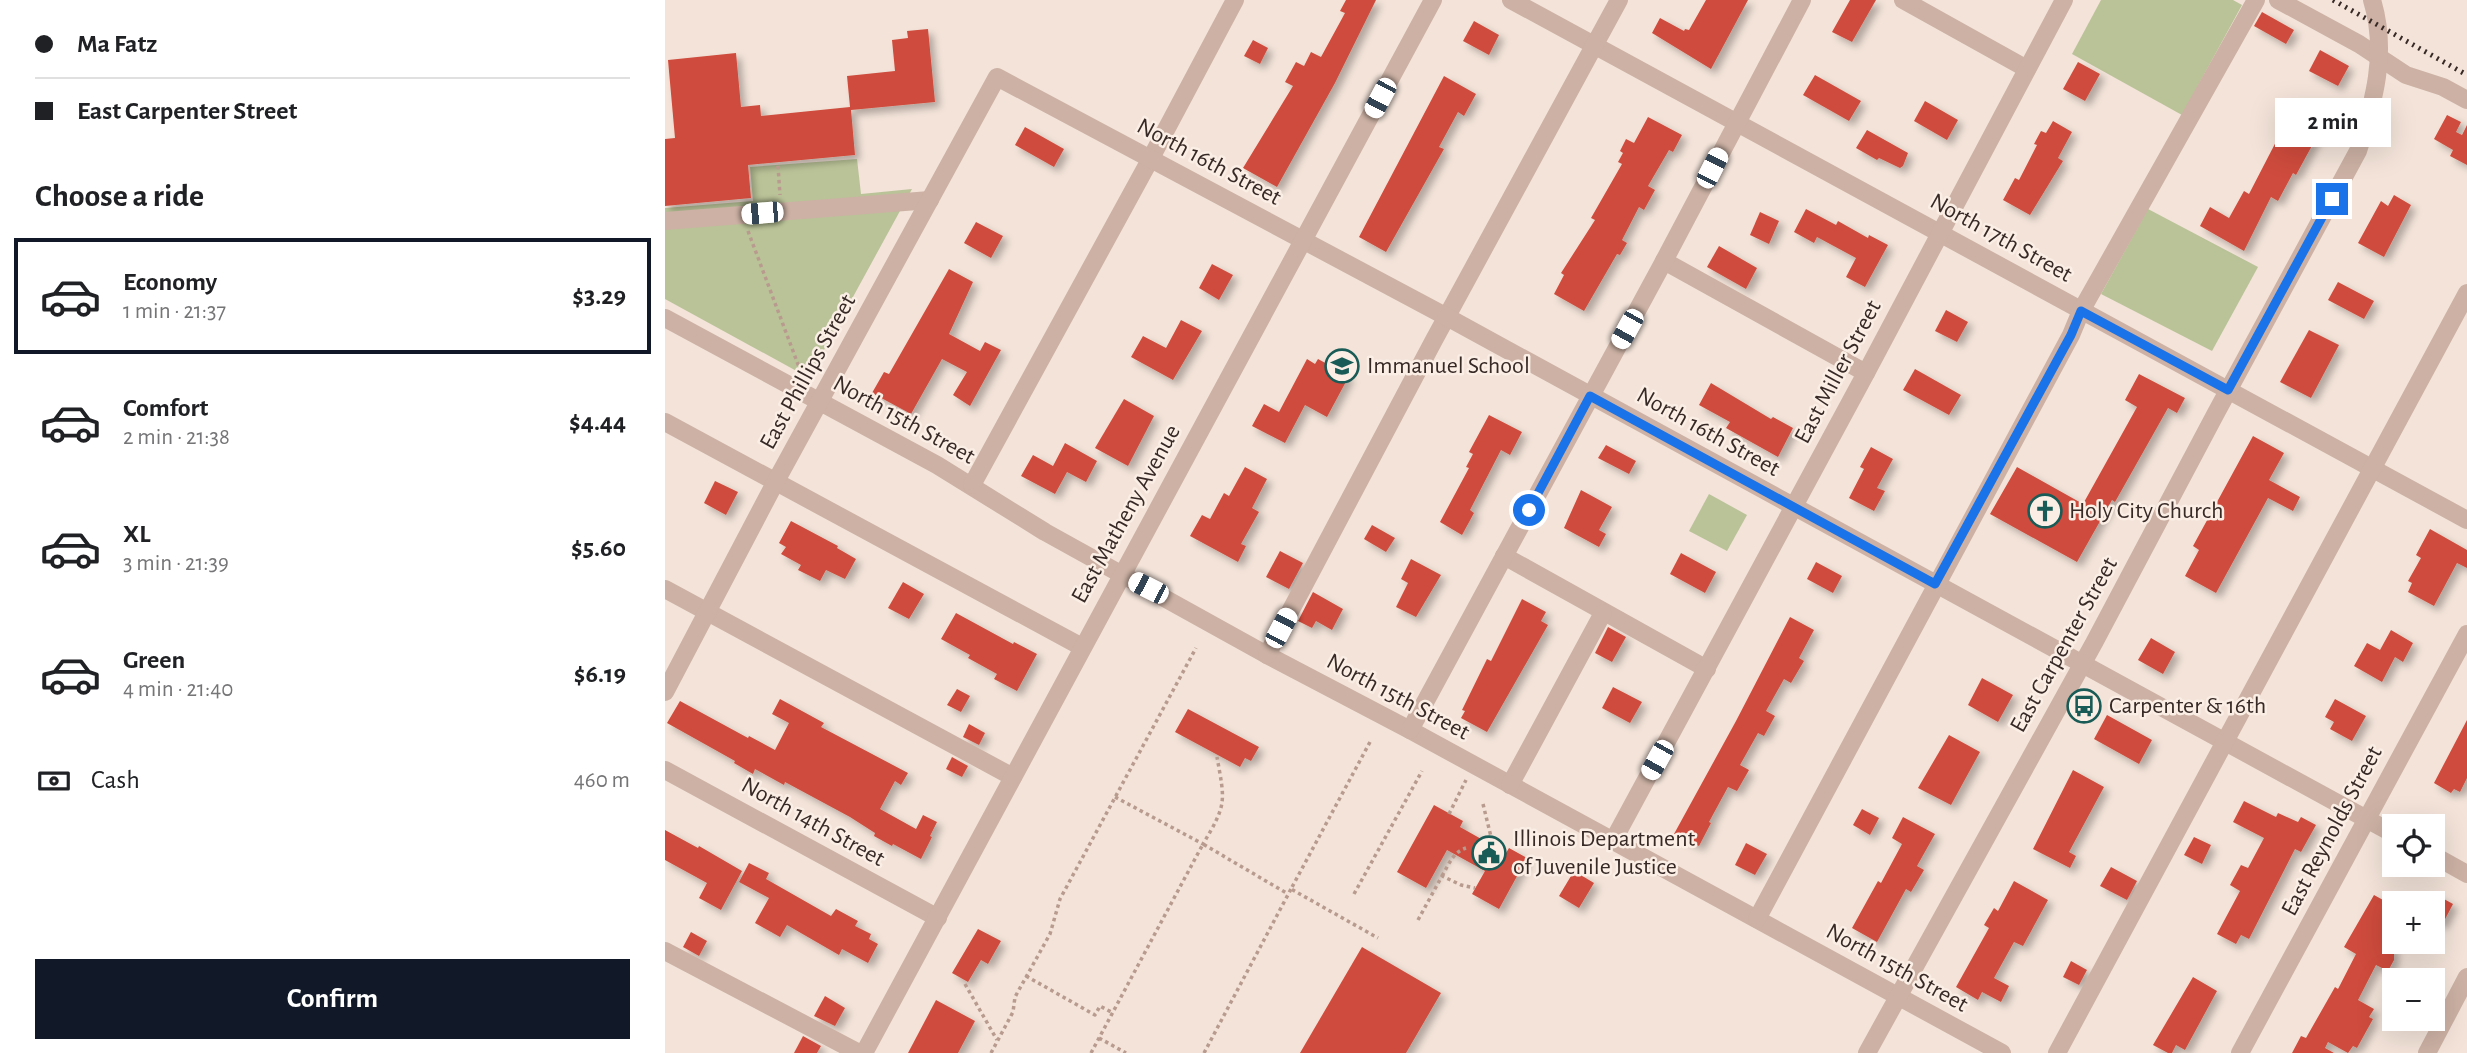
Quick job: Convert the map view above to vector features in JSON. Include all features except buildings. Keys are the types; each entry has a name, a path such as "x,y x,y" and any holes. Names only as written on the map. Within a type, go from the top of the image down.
{"street":[{"path":"972,485 1235,0"},
{"name":"East Matheny Avenue","path":"862,1053 938,918 1433,0"},
{"name":"North 17th Street","path":"1511,0 2467,520"},
{"path":"1267,655 1619,0"},
{"path":"1410,730 1802,0"},
{"path":"1903,0 2027,68"},
{"name":"East Miller Street","path":"1613,841 2064,0"},
{"path":"1756,919 2071,335 2081,311 2256,0"},
{"path":"2278,0 2359,44 2379,60 2406,75 2443,87 2467,100"},
{"name":"East Carpenter Street","path":"1867,1053 2082,664 2358,151 2373,106 2379,60 2377,24 2372,0"},
{"name":"North 16th Street","path":"997,76 1447,317 2382,828"},
{"name":"East Phillips Street","path":"665,692 776,481 997,76"},
{"path":"665,221 930,200"},
{"path":"1664,261 1866,373"},
{"path":"2057,1053 2467,293"},
{"name":"North 15th Street","path":"665,318 972,485 1045,532 1267,655 1410,730 2001,1053"},
{"path":"665,422 1082,647"},
{"path":"1504,556 1707,669"},
{"path":"665,589 1013,777"},
{"path":"1510,785 1603,613"},
{"name":"East Reynolds Street","path":"2241,1053 2467,634"},
{"name":"North 14th Street","path":"665,770 938,918"},
{"path":"2445,862 2467,874"},
{"path":"665,951 862,1053"},
{"path":"2427,1053 2467,977"}],"path":[{"path":"778,166 782,211"},
{"path":"743,215 799,367"},
{"path":"991,1053 1013,1012 1015,997 1050,934 1060,899 1196,648"},
{"path":"1204,1053 1370,742"},
{"path":"1091,1053 1219,816 1224,800 1217,757"},
{"path":"1354,894 1422,771"},
{"path":"1449,814 1466,780"},
{"path":"1115,797 1288,894"},
{"path":"1483,804 1493,845"},
{"path":"1419,920 1454,855 1467,848"},
{"path":"1442,876 1475,888"},
{"path":"1291,889 1378,938"},
{"path":"1026,976 1095,1015 1100,1006 1113,1013"},
{"path":"965,984 998,1041"},
{"path":"1099,1038 1126,1053"}],"green space":[{"path":"2101,0 2233,0 2242,5 2182,115 2072,54"},
{"path":"857,159 861,194 912,189 813,370 802,374 665,299 665,208 753,201 750,167"},
{"path":"2148,209 2258,267 2212,351 2101,294"},
{"path":"1709,494 1747,515 1727,551 1689,531"}],"railway":[{"path":"2333,0 2467,75"}],"place":[{"name":"Immanuel School","path":"1342,366"},
{"name":"Holy City Church","path":"2045,511"},
{"name":"Carpenter & 16th","path":"2084,706"},
{"name":"Illinois Department of Juvenile Justice","path":"1489,853"}],"route":[{"path":"1529,510 1590,396 1935,584 2071,335 2081,311 2228,390 2332,199"}]}
